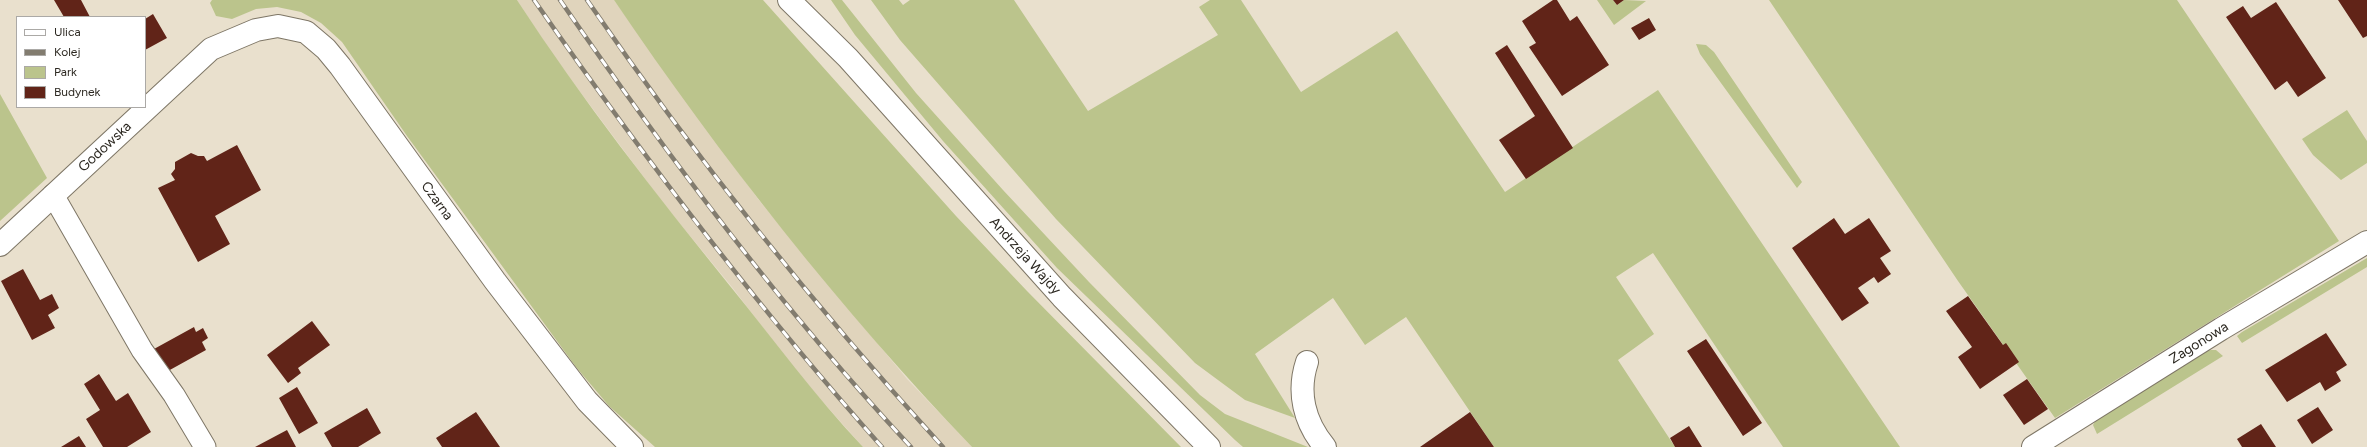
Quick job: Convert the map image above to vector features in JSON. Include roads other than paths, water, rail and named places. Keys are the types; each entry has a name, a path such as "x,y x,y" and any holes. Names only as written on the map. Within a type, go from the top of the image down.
{"street":[{"name":"Andrzeja Wajdy","path":"789,0 848,58 1062,297 1209,447"},
{"name":"Andrzeja Wajdy","path":"806,0 848,58"},
{"name":"Czarna","path":"211,50 256,30 278,26 306,32 326,49 495,281 587,401 632,447"},
{"name":"Godowska","path":"0,245 211,50"},
{"name":"Zagonowa","path":"2033,447 2221,329 2367,242"},
{"path":"1308,362 1302,378 1303,401 1307,418 1325,447"}],"lane":[{"path":"53,195 142,350 174,395 206,447"}],"railway":[{"path":"534,0 616,115 701,229 835,394 882,447"},
{"path":"560,0 642,116 727,230 817,341 863,395 911,447"},
{"path":"587,0 670,116 757,230 848,340 943,447"}]}
